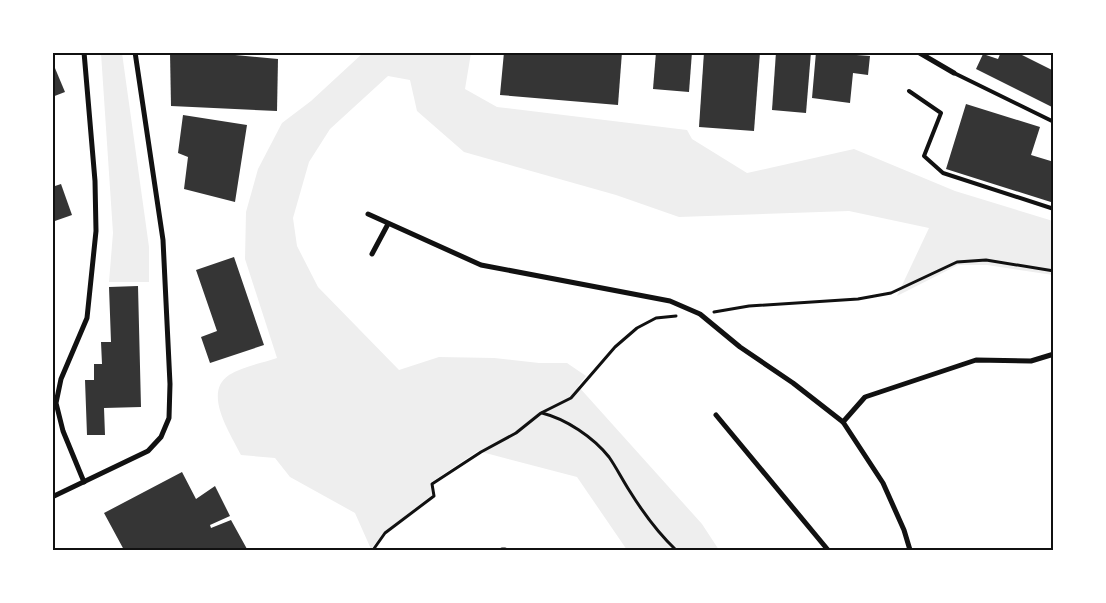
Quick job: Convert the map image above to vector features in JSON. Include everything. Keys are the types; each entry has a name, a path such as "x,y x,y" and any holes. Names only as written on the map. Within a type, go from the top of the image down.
{"street":[{"path":"84,52 95,181 96,231 87,318 61,380 56,403 63,431 84,482"},
{"path":"52,497 148,451 160,437 169,418 170,384 163,240 135,52"},
{"path":"918,52 954,73"},
{"path":"368,214 480,265 670,300 700,314 740,347 793,383 843,422 884,483 904,530 910,550"},
{"path":"372,254 388,224"},
{"path":"843,422 865,397 976,360 1031,361 1054,354"},
{"path":"716,416 828,550"}],"lane":[{"path":"954,73 1054,122"},
{"path":"910,91 941,113 924,156 943,173 1054,209"}],"path":[{"path":"372,550 385,532 434,496 432,484 481,452 516,433 541,413 571,398 615,347 637,328 656,318 700,314 749,306 858,299 891,293 957,262 986,260 1054,271"},
{"path":"541,413 556,416 579,430 608,456 663,538 676,550"}],"shaded area":[{"path":"101,53 122,53 149,247 149,282 109,282 113,233"},
{"path":"363,53 471,53 465,89 497,107 687,130 692,139 747,173 854,149 955,191 1053,221 1053,275 987,265 958,265 897,296 929,228 849,211 679,217 616,195 464,152 417,111 410,80 388,76 330,129 309,162 293,218 297,246 318,287 399,370 439,357 494,358 539,363 567,363 586,376 578,386 702,524 719,550 627,550 577,477 478,451 430,483 432,495 384,532 371,549 355,513 290,477 275,458 241,455 221,414 218,403 218,392 221,383 229,375 246,367 277,358 245,259 246,212 258,169 282,123 311,101"}],"building":[{"path":"170,52 204,52 278,59 277,111 171,106"},
{"path":"504,52 622,52 618,105 500,95"},
{"path":"656,52 692,52 689,92 653,89"},
{"path":"704,52 760,52 754,131 699,127"},
{"path":"776,52 811,52 806,113 772,110"},
{"path":"816,52 870,56 868,75 853,73 850,103 812,98"},
{"path":"1001,52 1016,52 1054,71 1054,108 976,69 983,54 998,59"},
{"path":"52,61 65,92 52,97"},
{"path":"966,104 1040,127 1031,155 1054,162 1054,203 946,169"},
{"path":"183,115 247,125 235,202 184,189 188,157 178,153"},
{"path":"61,184 72,215 52,222 52,187"},
{"path":"234,257 264,345 210,363 201,337 217,331 196,270"},
{"path":"138,286 141,407 104,408 105,435 87,435 85,380 94,380 94,364 102,364 101,342 111,342 109,287"},
{"path":"182,472 196,499 215,486 230,516 210,525 211,528 231,520 247,549 124,550 104,513"}]}
